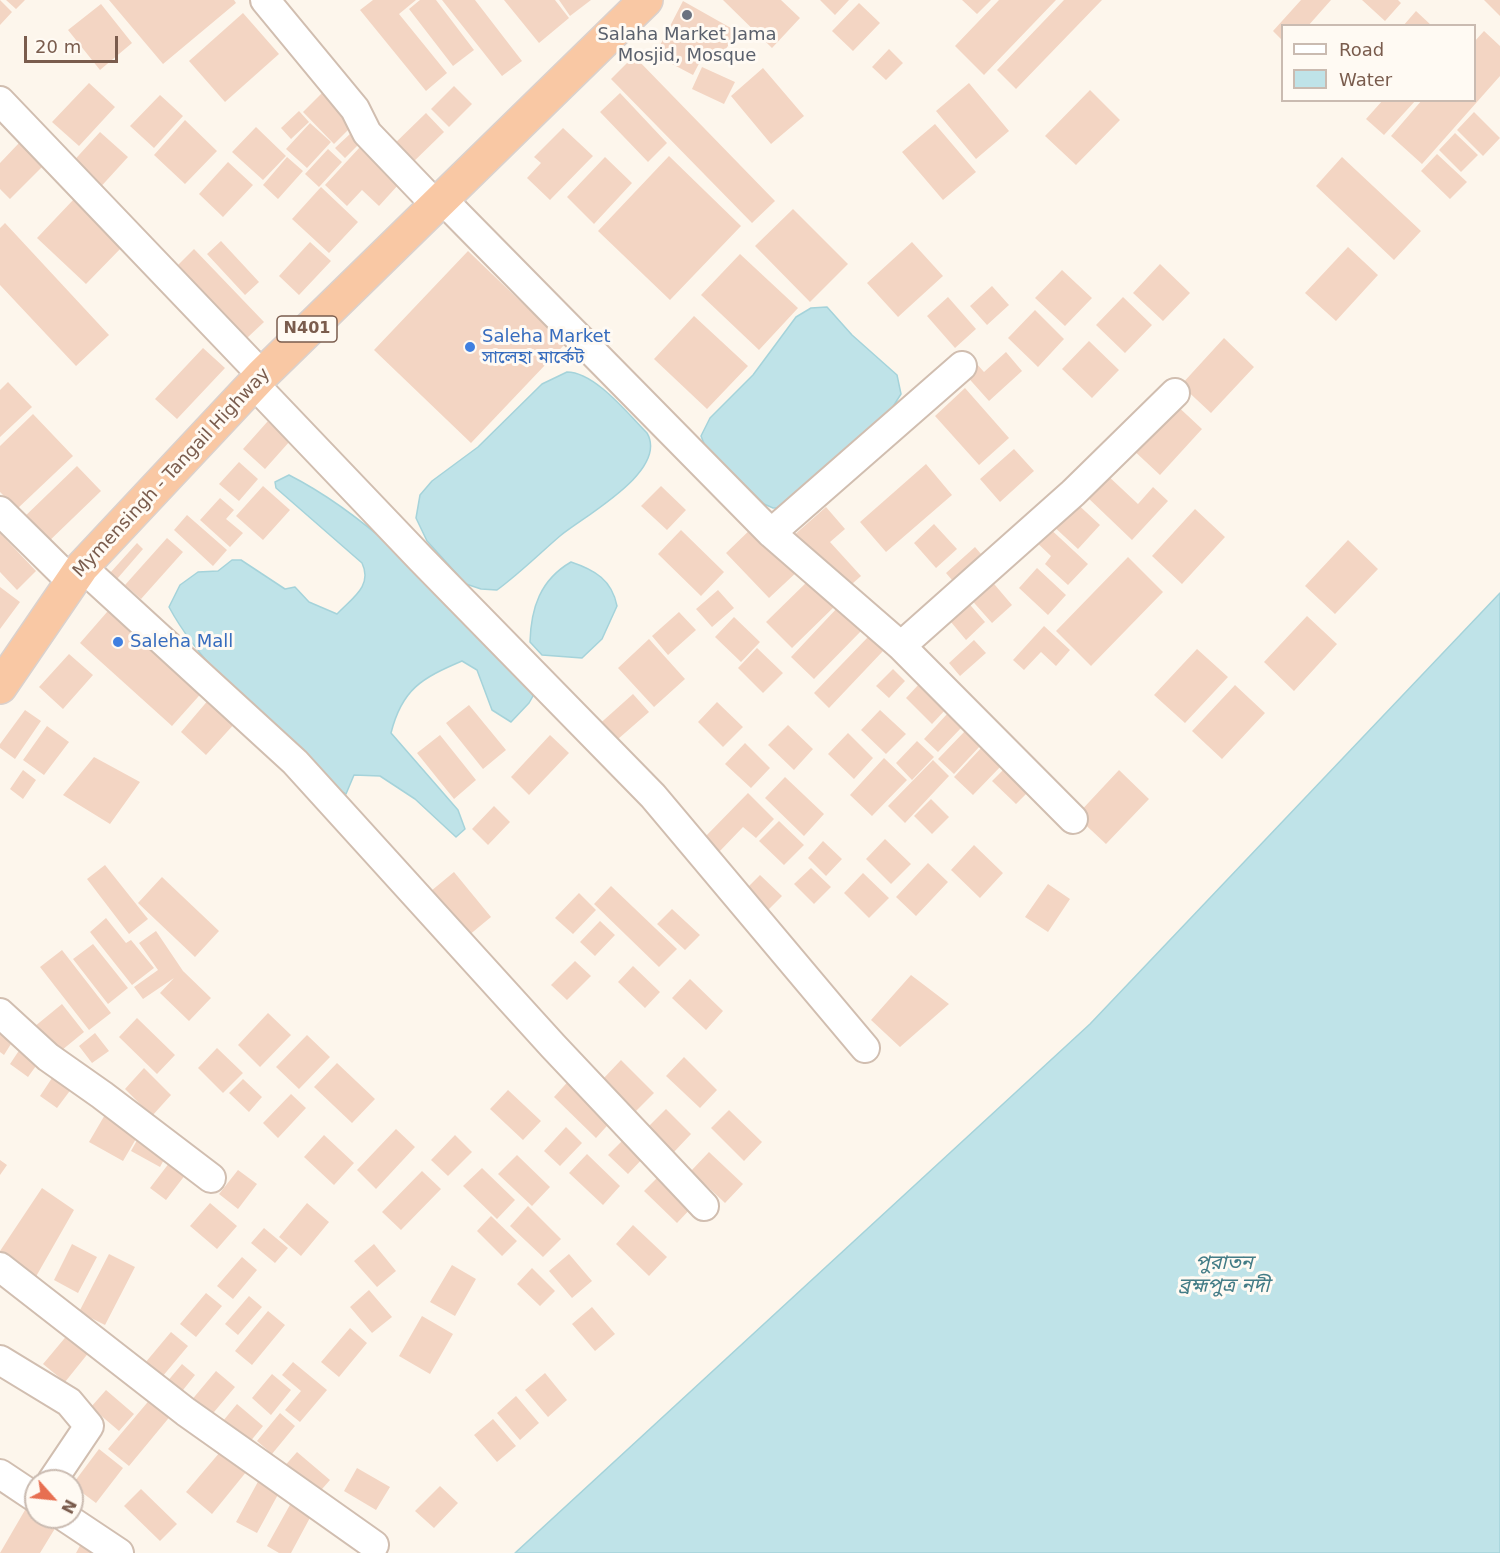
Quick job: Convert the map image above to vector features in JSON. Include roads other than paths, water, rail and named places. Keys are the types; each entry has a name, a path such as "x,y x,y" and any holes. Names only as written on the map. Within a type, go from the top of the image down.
{"highway":[{"name":"Mymensingh - Tangail Highway","path":"0,687 77,574 258,379 646,0"}],"street":[{"path":"265,0 355,109 367,133 771,533 900,646 1073,819"},
{"path":"0,101 258,379 421,559 653,796 865,1048"},
{"path":"771,533 962,366"},
{"path":"900,646 1073,493 1175,393"},
{"path":"0,511 77,574 295,762 553,1046 704,1206"},
{"path":"0,1013 48,1057 211,1178"},
{"path":"0,1267 186,1412 374,1545"},
{"path":"0,1360 69,1402 89,1426 60,1469"},
{"path":"0,1474 24,1490"},
{"path":"83,1529 119,1553"}],"water":[{"path":"827,307 852,335 897,375 901,394 889,413 782,508 773,508 764,504 705,446 701,436 710,418 753,375 796,317 811,308"},
{"path":"567,372 578,374 600,386 647,433 651,448 646,462 621,491 560,536 497,590 481,589 466,584 427,541 416,518 420,495 432,481 478,447 542,384"},
{"path":"289,475 356,517 387,543 445,598 528,683 533,696 511,722 492,710 477,670 462,661 425,680 408,695 401,706 391,733 458,810 465,829 456,837 415,799 380,776 354,775 346,794 337,789 223,680 184,632 169,607 180,585 198,572 218,571 232,560 241,560 285,589 295,587 309,602 337,614 354,597 365,578 362,563 276,488 275,482"},
{"path":"571,562 601,577 611,589 617,606 602,639 582,658 542,655 530,642 535,606 552,577"},
{"name":"পুরাতন ব্রহ্মপুত্র নদী","path":"1500,593 1500,1553 515,1553 1090,1024"}],"place":[{"name":"Salaha Market Jama Mosjid, Mosque","path":"687,15"},
{"name":"Saleha Market সালেহা মার্কেট","path":"470,347"},
{"name":"Saleha Mall","path":"118,642"}]}
